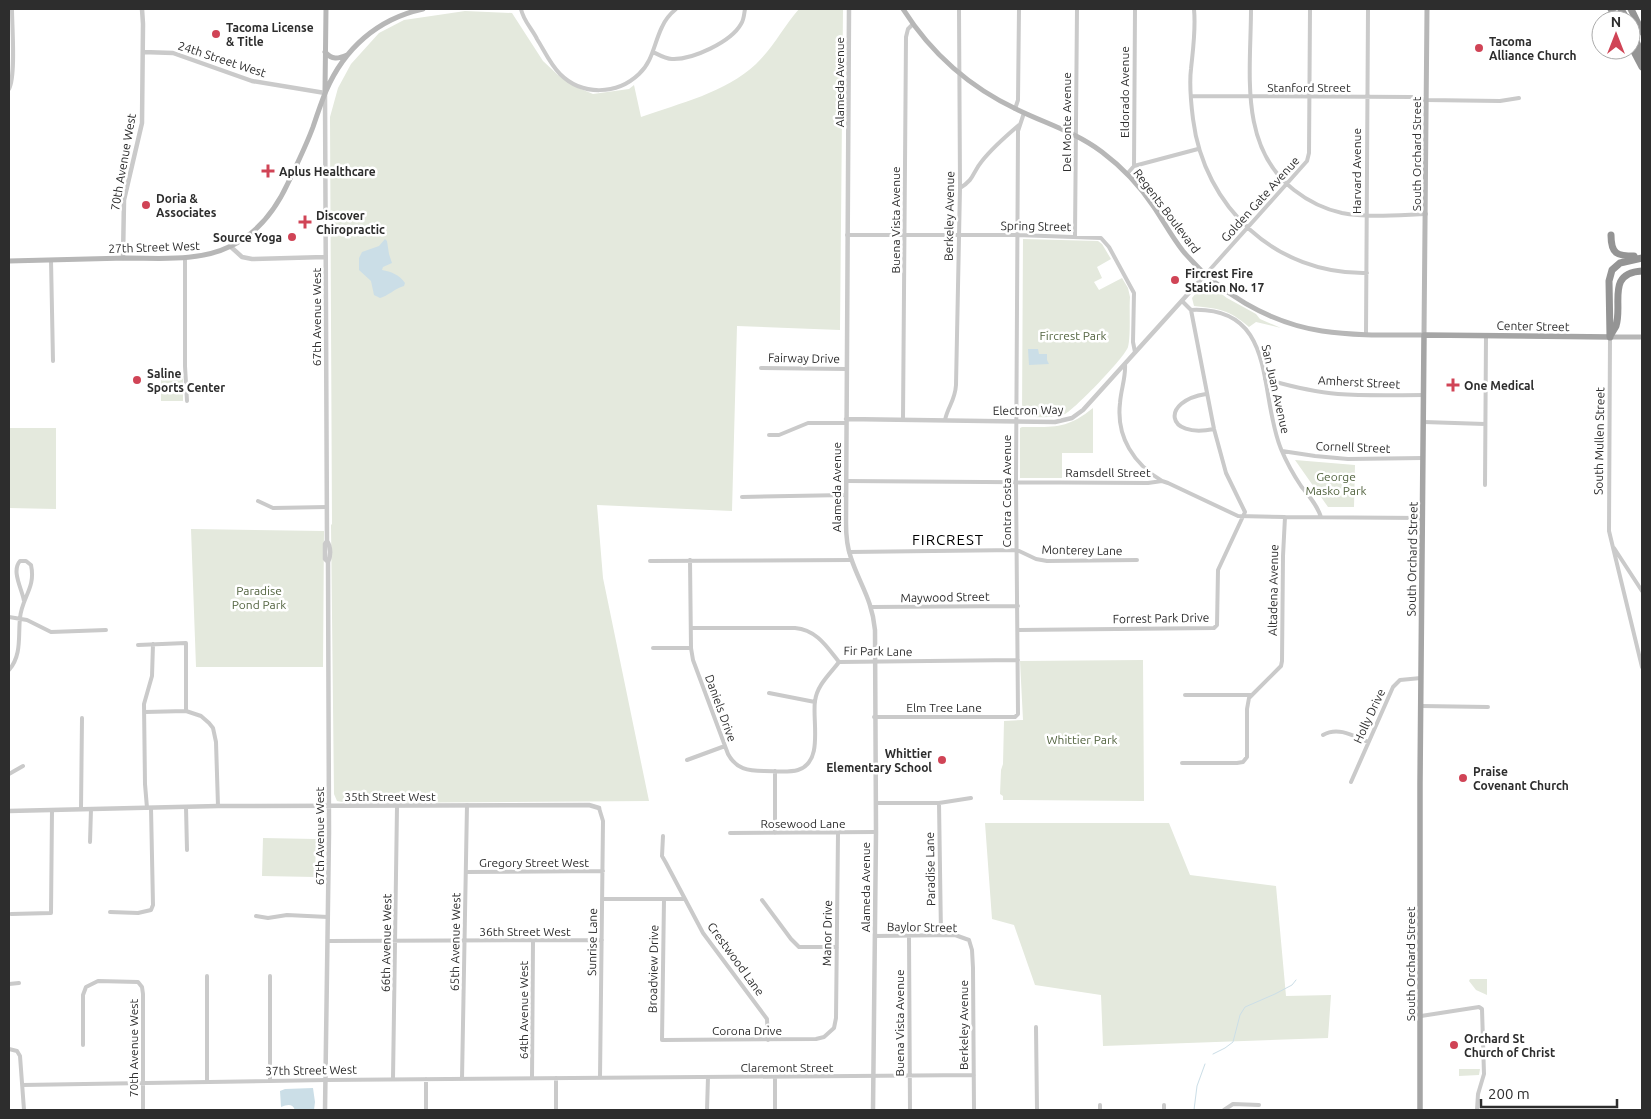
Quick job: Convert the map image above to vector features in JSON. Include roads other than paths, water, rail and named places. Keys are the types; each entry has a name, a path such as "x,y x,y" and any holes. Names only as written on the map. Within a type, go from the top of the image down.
{"highway":[{"path":"1631,9 1642,32"},
{"path":"1611,235 1612,246 1615,252 1622,256 1642,258"},
{"path":"1610,337 1609,281 1612,270 1620,263 1642,258"},
{"path":"1610,337 1616,324 1617,290 1619,285 1631,273 1642,271"}],"main road":[{"path":"325,93 326,9"},
{"path":"230,246 256,229 279,201 298,162 325,93 347,55 360,40 385,22 422,9"},
{"name":"Regents Boulevard","path":"903,9 931,46 960,74 983,91 1015,109 1055,125 1102,152 1127,174 1153,206 1184,252 1206,274 1238,299 1274,317 1305,328 1366,334 1424,335"},
{"name":"South Orchard Street","path":"1420,1110 1420,706 1427,9"},
{"path":"325,52 335,59 347,55"},
{"name":"27th Street West","path":"9,261 185,258 208,254 230,246"},
{"name":"Center Street","path":"1424,335 1642,337"}],"street":[{"path":"9,89 12,72 12,9"},
{"name":"70th Avenue West","path":"123,258 124,200 142,123 142,9"},
{"path":"521,9 523,17 556,69 571,82 594,90 609,90 639,75 648,63 662,27 676,9"},
{"path":"653,52 669,60 695,55 714,46 739,27 743,20 745,9"},
{"name":"Alameda Avenue","path":"849,9 846,539 851,560 872,607 875,630 876,832 873,1110"},
{"name":"Berkeley Avenue","path":"944,420 956,397 960,235 959,9"},
{"path":"1015,109 1018,100 1019,9"},
{"name":"Del Monte Avenue","path":"1075,236 1076,9"},
{"name":"Eldorado Avenue","path":"1134,166 1135,9"},
{"path":"1194,9 1195,26 1191,71 1194,125 1198,149 1209,178 1219,195 1236,217 1276,249 1304,262 1339,272 1367,273"},
{"path":"1251,9 1251,97 1253,121 1261,147 1272,167 1286,184 1304,198 1321,207 1343,213 1366,215 1426,214"},
{"name":"Golden Gate Avenue","path":"1206,274 1305,164 1308,158 1310,9"},
{"name":"Harvard Avenue","path":"1366,334 1368,9"},
{"name":"Buena Vista Avenue","path":"904,419 906,36 908,29 913,24"},
{"name":"24th Street West","path":"143,52 173,53 252,81 325,93"},
{"name":"67th Avenue West","path":"325,93 328,541 330,545 330,558 328,562 329,806 325,1110"},
{"name":"Stanford Street","path":"1192,96 1412,97 1426,100 1500,101 1519,98"},
{"name":"Contra Costa Avenue","path":"1013,717 1018,714 1016,421 1018,130 1024,113"},
{"path":"960,188 970,182 982,161 999,142 1020,125"},
{"path":"1127,174 1134,166 1198,149"},
{"name":"Spring Street","path":"847,235 1094,236 1103,239 1134,293 1133,342 1135,352"},
{"path":"230,246 242,257 252,259 325,257"},
{"path":"185,258 185,366 187,401"},
{"path":"51,260 53,361"},
{"name":"Electron Way","path":"846,421 904,419 1055,422 1072,418 1083,410 1206,274"},
{"path":"1182,301 1191,310 1214,430 1226,473 1244,508 1244,516"},
{"name":"San Juan Avenue","path":"1191,310 1214,310 1223,313 1237,321 1247,330 1255,342 1260,353 1273,423 1282,451 1301,485 1318,507 1321,517"},
{"path":"1486,335 1486,485"},
{"name":"South Mullen Street","path":"1610,337 1608,523 1610,538 1642,667"},
{"path":"1125,364 1126,374 1119,412 1123,436 1131,453 1142,467 1162,481"},
{"name":"Fairway Drive","path":"761,368 846,369"},
{"name":"Amherst Street","path":"1265,379 1328,393 1424,394"},
{"path":"1206,394 1184,401 1176,411 1176,422 1177,425 1189,430 1214,430"},
{"path":"769,436 779,435 808,423 846,421"},
{"path":"1424,422 1485,424"},
{"name":"Cornell Street","path":"1282,451 1348,459 1423,458"},
{"name":"Ramsdell Street","path":"846,481 1162,481 1234,515 1285,518 1422,518"},
{"path":"742,496 846,495"},
{"path":"258,501 268,507 279,509 328,507"},
{"name":"Forrest Park Drive","path":"1018,630 1215,628 1218,623 1217,574 1219,566 1244,516"},
{"name":"Altadena Avenue","path":"1251,695 1282,663 1285,518"},
{"name":"South Mullen Street","path":"1613,546 1642,591"},
{"name":"Monterey Lane","path":"849,552 1017,550 1036,559 1047,561 1136,560"},
{"name":"Daniels Drive","path":"690,560 691,648 694,666 730,759 742,768 752,771 797,770 812,759 815,702 818,690 839,662"},
{"path":"650,561 851,560"},
{"path":"9,670 17,655 20,640 20,618 24,601 32,582 29,563 20,561 17,565 16,573 24,601"},
{"name":"Maywood Street","path":"872,607 1018,606"},
{"path":"9,617 27,620 52,632 106,630"},
{"name":"Fir Park Lane","path":"691,628 804,629 819,638 839,662 1018,660"},
{"path":"138,645 186,643 186,711"},
{"path":"110,912 138,913 151,910 153,905 149,808 145,784 144,704 152,676 152,644"},
{"path":"653,648 691,648"},
{"name":"Holly Drive","path":"1351,782 1396,684 1403,679 1421,678"},
{"path":"769,693 815,702"},
{"path":"1182,763 1237,763 1245,760 1247,754 1248,703 1251,695 1185,695"},
{"path":"1420,706 1488,707"},
{"path":"145,712 186,711 201,716 213,728 216,742 218,806"},
{"name":"Elm Tree Lane","path":"874,718 1013,717"},
{"path":"81,809 82,718"},
{"path":"1323,735 1332,731 1341,732 1368,742"},
{"path":"687,760 724,746"},
{"path":"9,774 23,766"},
{"path":"775,771 775,833"},
{"path":"876,803 938,803 971,798"},
{"name":"Paradise Lane","path":"938,803 941,935"},
{"name":"65th Avenue West","path":"462,1079 466,805"},
{"name":"35th Street West","path":"9,811 218,806 589,805 599,808"},
{"path":"186,807 187,850"},
{"name":"66th Avenue West","path":"393,1079 397,807"},
{"name":"Sunrise Lane","path":"599,808 603,821 600,1078"},
{"path":"90,842 91,809"},
{"path":"11,914 51,913 52,810"},
{"name":"Rosewood Lane","path":"730,833 876,832"},
{"name":"Manor Drive","path":"831,1032 836,1018 838,833"},
{"name":"Crestwood Lane","path":"663,836 662,856 703,933 767,1019 768,1040"},
{"name":"Gregory Street West","path":"466,872 602,872"},
{"path":"602,899 685,899"},
{"name":"Broadview Drive","path":"662,1040 664,899"},
{"path":"762,900 799,947 837,947"},
{"path":"256,916 268,918 287,915 328,917"},
{"name":"Baylor Street","path":"875,936 941,935 959,936 969,940"},
{"name":"Buena Vista Avenue","path":"909,936 910,1110"},
{"name":"36th Street West","path":"328,941 602,940"},
{"name":"Berkeley Avenue","path":"969,940 972,950 973,968 974,1110"},
{"name":"64th Avenue West","path":"532,1078 534,941"},
{"path":"207,976 207,1082"},
{"path":"270,976 270,1081"},
{"name":"70th Avenue West","path":"83,1045 83,995 86,987 98,981 135,981 142,987 144,994 143,1110"},
{"path":"9,984 19,983"},
{"path":"1421,1016 1480,1007 1483,1011 1483,1078 1478,1094 1478,1110"},
{"path":"1036,1027 1037,1110"},
{"name":"Corona Drive","path":"662,1040 816,1039 824,1037 831,1032"},
{"path":"9,1048 19,1053 24,1110"},
{"name":"Claremont Street","path":"600,1078 974,1075"},
{"path":"707,1110 708,1077"},
{"path":"775,1077 775,1110"},
{"path":"556,1078 556,1110"},
{"name":"37th Street West","path":"22,1085 393,1079 600,1078"},
{"path":"426,1079 426,1110"},
{"path":"1224,1110 1233,1104 1259,1105"},
{"path":"1164,1105 1164,1110"}],"waterway":[{"path":"1213,1054 1233,1042 1240,1015 1245,1007 1275,994 1292,985 1296,980"},
{"path":"1194,1110 1197,1086 1205,1064"}],"place":[{"name":"Tacoma License & Title","path":"216,34"},
{"name":"Tacoma Alliance Church","path":"1479,48"},
{"name":"Aplus Healthcare","path":"268,171"},
{"name":"Doria & Associates","path":"146,205"},
{"name":"Discover Chiropractic","path":"305,222"},
{"name":"Source Yoga","path":"292,237"},
{"name":"Fircrest Fire Station No. 17","path":"1175,280"},
{"name":"Saline Sports Center","path":"137,380"},
{"name":"One Medical","path":"1453,385"},
{"name":"Whittier Elementary School","path":"942,760"},
{"name":"Praise Covenant Church","path":"1463,778"},
{"name":"Orchard St Church of Christ","path":"1454,1045"}],"district":[{"name":"FIRCREST","path":"948,539"}],"park label":[{"name":"Fircrest Park","path":"1073,335"},
{"name":"George Masko Park","path":"1336,483"},
{"name":"Paradise Pond Park","path":"259,597"},
{"name":"Whittier Park","path":"1082,739"}]}
